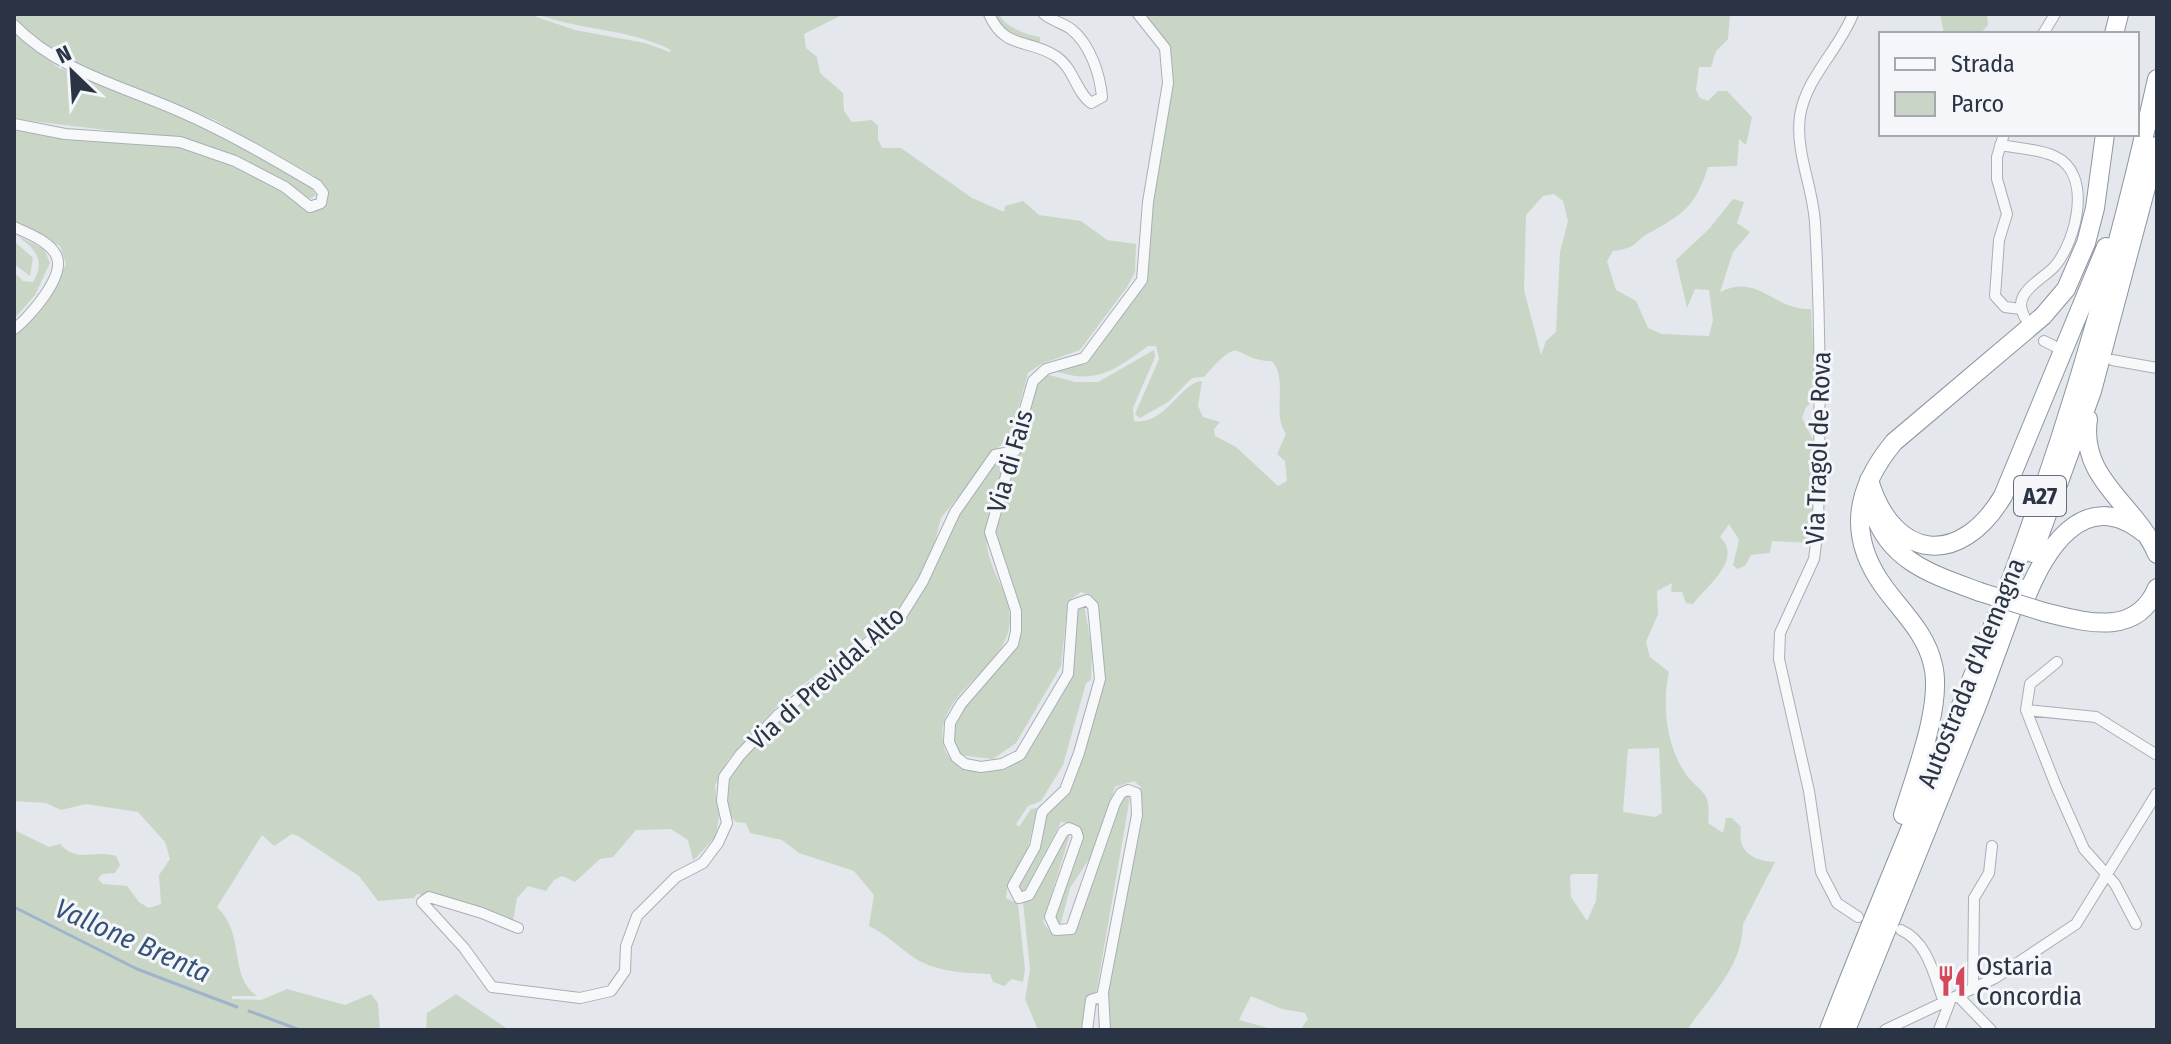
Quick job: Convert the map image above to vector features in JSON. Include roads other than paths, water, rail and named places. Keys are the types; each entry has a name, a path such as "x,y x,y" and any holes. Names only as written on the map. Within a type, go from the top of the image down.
{"highway":[{"name":"Autostrada d'Alemagna","path":"1829,1030 2017,560 2076,392 2136,174 2157,79"},
{"name":"A27","path":"1880,898 1936,688 1933,665 1918,630 1884,587 1864,549 1860,507 1875,465 1894,442 2043,316 2066,289 2086,243 2095,208 2105,136"},
{"name":"Autostrada d'Alemagna","path":"1846,1030 1978,703 2092,391 2157,146"},
{"name":"A27","path":"1869,480 1885,515 1913,540 1945,546 1959,543 1983,525 2003,496 2136,174"},
{"name":"A27","path":"2092,391 2087,429 2093,463 2103,484 2144,533 2157,554"},
{"path":"1869,480 1875,517 1903,558 1925,572 2044,612 2095,624 2123,621 2145,607 2157,588"},
{"name":"A27","path":"1978,703 2002,659 2042,564 2074,524 2089,516 2113,516 2130,522 2144,533"}],"street":[{"path":"989,14 1008,40 1046,51 1059,59 1073,74 1083,97 1091,103 1098,101 1102,97 1101,87 1087,47 1070,28 1044,14"},
{"name":"Via di Fais","path":"1105,1030 1103,996 1137,815 1136,793 1128,790 1121,793 1115,803 1071,929 1056,930 1050,917 1078,837 1076,831 1069,828 1063,832 1029,895 1019,898 1013,886 1035,847 1042,812 1065,790 1079,753 1100,679 1093,606 1087,600 1073,605 1068,674 1020,755 1002,764 973,766 956,757 949,742 950,723 961,704 1013,644 1016,611 990,532 1033,381 1046,369 1084,358 1142,280 1148,202 1168,83 1165,48 1138,14"},
{"name":"Via Tragol de Rova","path":"1853,14 1838,45 1806,91 1800,117 1802,156 1815,207 1821,330 1818,527 1814,559 1778,643 1809,791 1821,872 1837,903 1858,917"},
{"path":"2044,32 2055,14"},
{"path":"14,25 31,42 66,66 219,130 317,185 323,193 321,203 310,207 285,187 235,161 180,142 65,134 14,124"},
{"path":"2002,139 2060,159 2069,169 2077,189 2077,209 2064,252 2056,265 2025,293 2023,314 2005,307 1995,296 1999,240 2007,214 1997,179 2002,139"},
{"path":"14,227 46,244 56,254 58,264 43,299 14,329"},
{"path":"2044,341 2068,351"},
{"path":"2112,360 2157,368"},
{"name":"Via di Previdal Alto","path":"518,928 429,897 422,902 464,948 492,987 580,998 611,991 625,971 626,946 637,916 676,877 703,863 718,843 727,823 722,801 724,777 740,755 778,715 901,616 923,581 955,512 995,455 1015,451"},
{"path":"2057,662 2030,684 2026,710 2084,849 2107,873 2136,924"},
{"path":"2026,710 2096,717 2157,755"},
{"path":"1885,1030 1995,978 2076,924 2157,793"},
{"path":"1973,989 1974,898 1989,873 1992,846"},
{"path":"1901,930 1911,934 1924,950 1951,999 1991,1030"},
{"path":"1087,1030 1091,1000 1103,996"},
{"path":"1939,1030 1951,999"}],"waterway":[{"name":"Vallone Brenta","path":"14,907 137,969 237,1007"},
{"path":"249,1011 300,1030"}],"place":[{"name":"Ostaria Concordia","path":"1952,981"}]}
